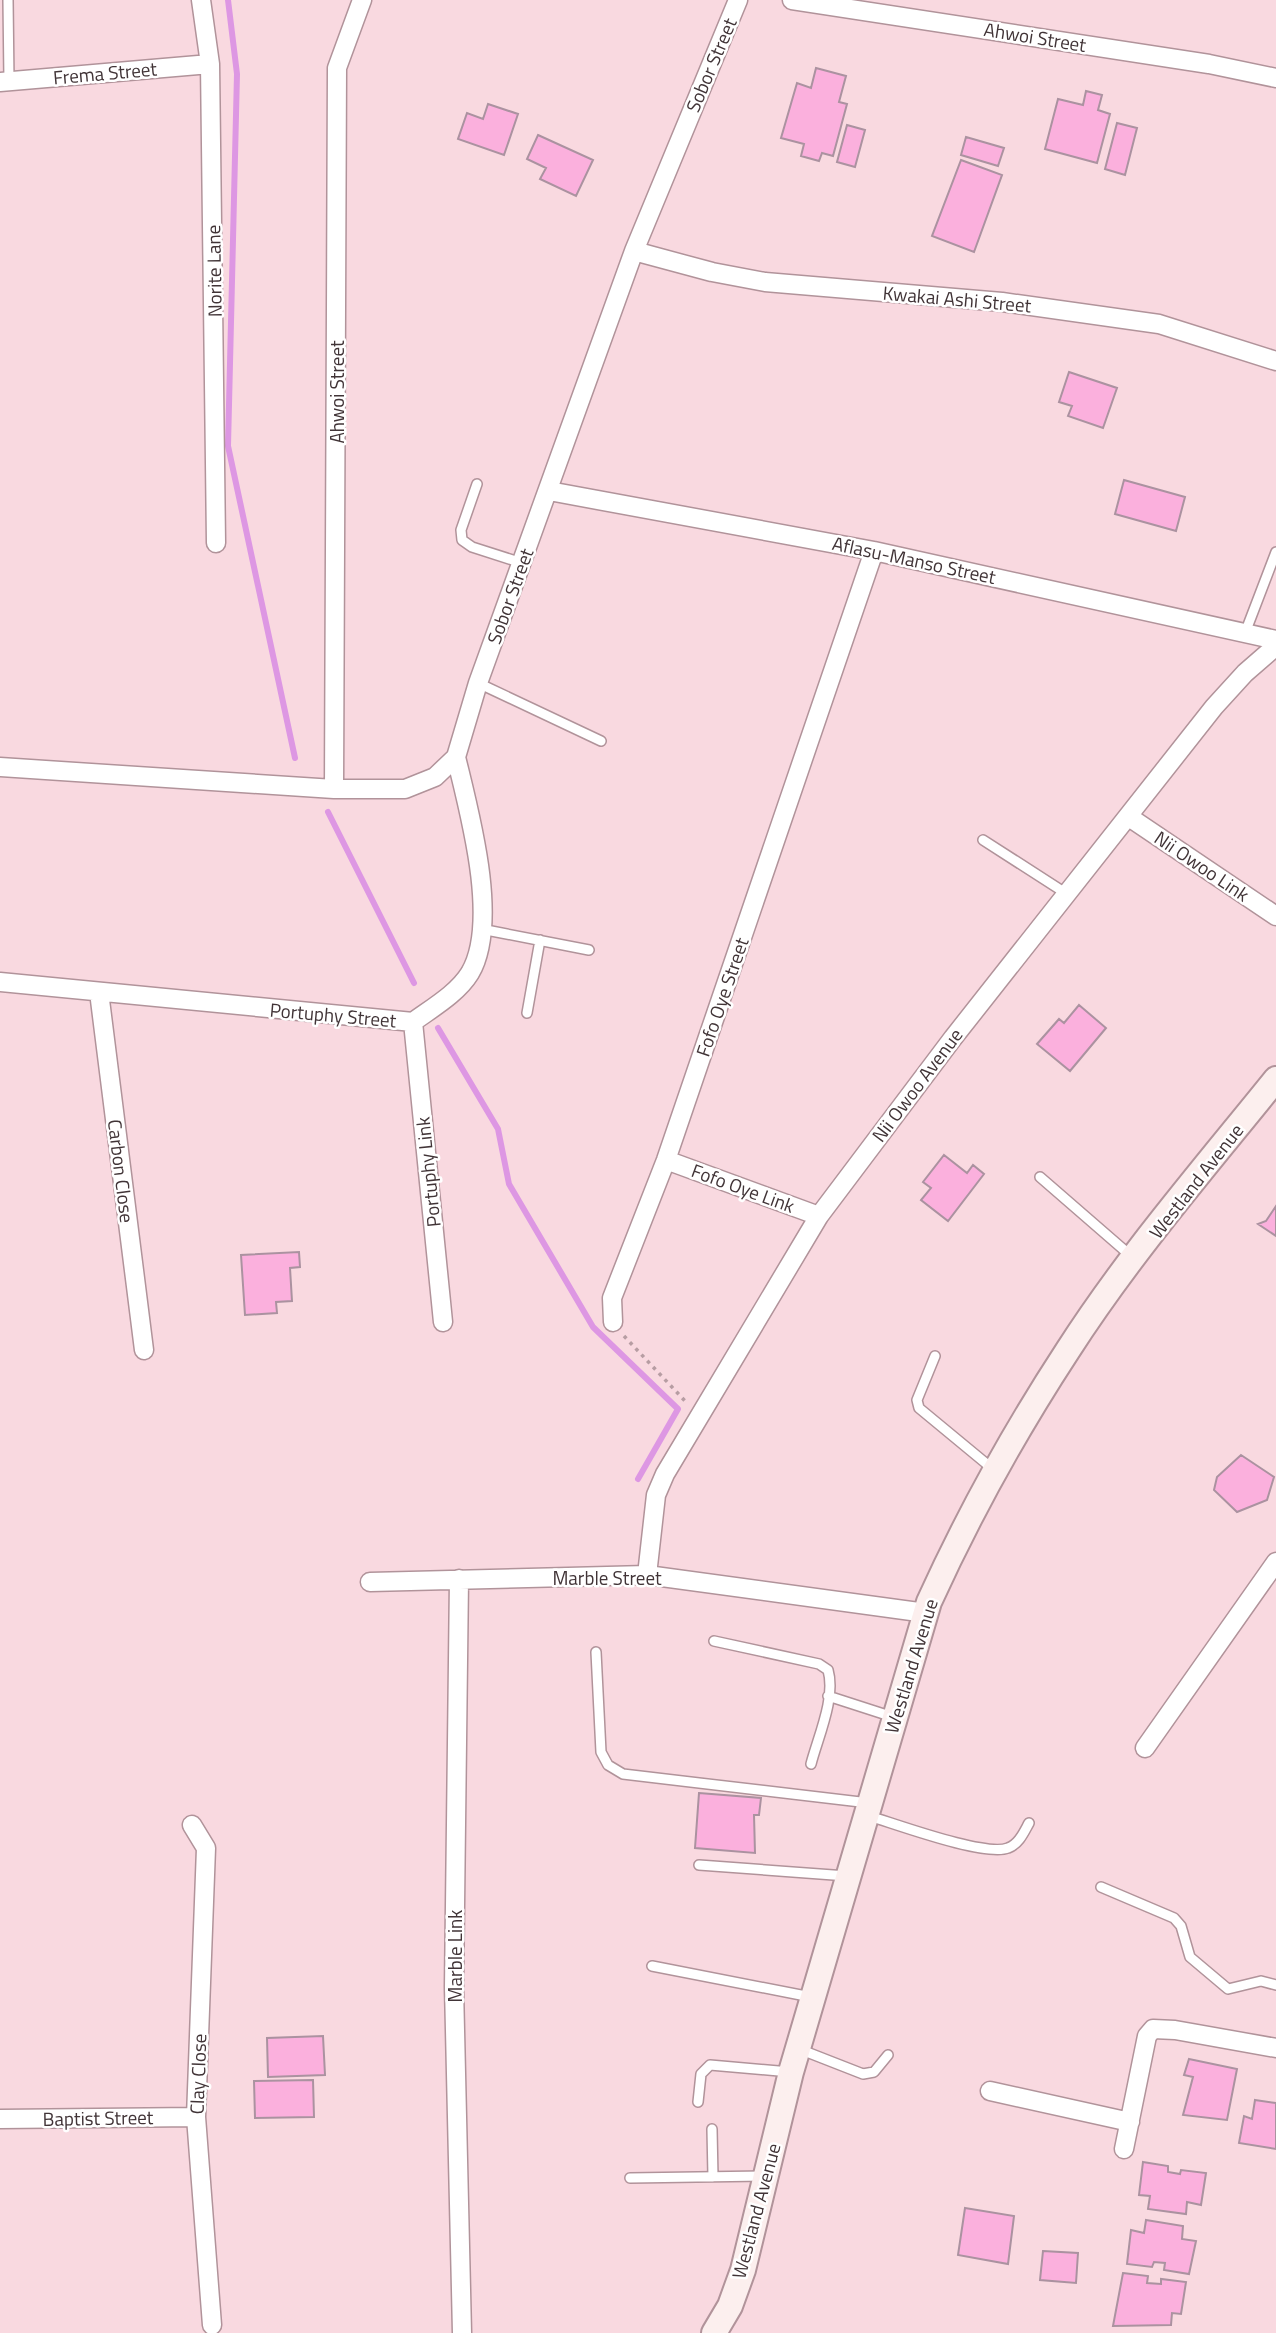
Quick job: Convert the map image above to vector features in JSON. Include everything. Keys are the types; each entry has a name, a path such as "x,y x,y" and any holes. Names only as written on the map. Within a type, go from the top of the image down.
{"street":[{"name":"Norite Lane","path":"201,0 210,64 216,341 216,543"},
{"name":"Ahwoi Street","path":"334,789 337,68 362,0"},
{"name":"Sobor Street","path":"456,757 478,683 634,251 738,0"},
{"name":"Ahwoi Street","path":"792,0 1209,64 1276,78"},
{"name":"Frema Street","path":"5,81 210,64"},
{"name":"Kwakai Ashi Street","path":"634,251 712,272 765,282 1002,302 1158,324 1276,361"},
{"name":"Aflasu-Manso Street","path":"549,491 874,551 1276,640"},
{"name":"Fofo Oye Street","path":"613,1322 612,1298 666,1160 874,551"},
{"name":"Nii Owoo Avenue","path":"647,1575 656,1495 665,1474 819,1216 953,1038 1214,707 1245,673 1276,646"},
{"path":"0,767 334,789 405,789 435,777 456,757"},
{"name":"Portuphy Street","path":"0,982 413,1022 451,994 470,973 481,940 481,863 456,757"},
{"name":"Nii Owoo Link","path":"1129,817 1276,916"},
{"name":"Carbon Close","path":"99,992 144,1350"},
{"name":"Portuphy Link","path":"413,1022 443,1322"},
{"name":"Westland Avenue","path":"718,2332 743,2270 791,2072 894,1717 926,1613 961,1531 994,1470 1069,1348 1134,1259 1276,1079"},
{"name":"Fofo Oye Link","path":"666,1160 819,1216"},
{"path":"1144,1748 1276,1562"},
{"name":"Marble Street","path":"370,1581 647,1575 926,1613"},
{"name":"Marble Link","path":"459,1579 454,1987 462,2333"},
{"name":"Clay Close","path":"191,1825 205,1848 195,2116 212,2325"},
{"path":"1124,2149 1147,2036 1153,2029 1274,2044"},
{"path":"990,2091 1130,2122"},
{"name":"Baptist Street","path":"0,2119 195,2116"}],"lane":[{"path":"5,81 8,0"},
{"path":"477,484 461,530 462,540 472,547 522,564"},
{"path":"1244,633 1276,552"},
{"path":"478,683 601,741"},
{"path":"983,840 1068,894"},
{"path":"481,929 589,950"},
{"path":"527,1013 540,940"},
{"path":"1040,1177 1134,1259"},
{"path":"934,1356 918,1400 919,1408 994,1470"},
{"path":"714,1642 819,1664 828,1670 831,1679 828,1696 811,1764"},
{"path":"596,1652 601,1752 608,1765 623,1774 869,1809 964,1844 996,1850 1007,1849 1017,1843 1029,1823"},
{"path":"828,1696 894,1717"},
{"path":"699,1865 850,1876"},
{"path":"1101,1887 1174,1918 1181,1926 1190,1957 1228,1989 1262,1981 1276,1985"},
{"path":"652,1966 812,1997"},
{"path":"798,2048 863,2074 874,2072 888,2056"},
{"path":"698,2102 701,2074 710,2065 791,2072"},
{"path":"712,2129 713,2177"},
{"path":"631,2178 766,2176"}],"path":[{"path":"613,1322 699,1417"}],"building":[{"path":"816,68 846,76 839,102 847,104 833,156 822,153 819,161 801,156 804,144 781,138 797,83 811,88"},
{"path":"1086,91 1102,95 1098,110 1110,114 1097,163 1045,149 1058,99 1083,105"},
{"path":"488,104 518,114 504,155 458,139 467,113 483,119"},
{"path":"1117,123 1137,128 1125,175 1105,169"},
{"path":"847,125 865,130 855,167 837,162"},
{"path":"538,135 593,160 576,196 540,179 546,168 527,159"},
{"path":"966,137 1004,148 998,166 961,155"},
{"path":"961,160 1002,175 974,252 932,236"},
{"path":"1069,372 1117,388 1103,428 1068,416 1072,406 1059,402"},
{"path":"1124,480 1185,497 1176,531 1115,514"},
{"path":"1079,1005 1106,1028 1070,1071 1037,1044 1059,1019 1064,1023"},
{"path":"944,1155 967,1173 973,1165 984,1174 948,1221 921,1200 931,1188 923,1182"},
{"path":"1276,1206 1276,1236 1258,1224 1266,1221"},
{"path":"299,1252 300,1267 290,1268 292,1301 276,1302 277,1313 245,1315 241,1255"},
{"path":"1241,1455 1274,1477 1267,1500 1237,1512 1214,1490 1217,1477"},
{"path":"699,1793 761,1798 759,1815 754,1815 755,1853 695,1848"},
{"path":"323,2036 325,2075 268,2077 267,2038"},
{"path":"1189,2059 1237,2069 1227,2120 1183,2115 1193,2077 1184,2075"},
{"path":"313,2080 314,2117 255,2118 254,2081"},
{"path":"1255,2100 1276,2103 1276,2149 1239,2143 1244,2116 1252,2119"},
{"path":"1143,2162 1168,2166 1168,2172 1180,2174 1181,2170 1206,2173 1201,2205 1187,2202 1186,2214 1148,2209 1150,2196 1139,2195"},
{"path":"965,2208 1014,2216 1008,2264 958,2255"},
{"path":"1146,2220 1183,2226 1182,2239 1196,2241 1189,2274 1164,2270 1165,2263 1154,2262 1152,2267 1127,2264 1131,2230 1144,2233"},
{"path":"1043,2251 1078,2253 1076,2283 1040,2280"},
{"path":"1123,2273 1148,2276 1147,2283 1161,2284 1161,2279 1186,2282 1181,2314 1172,2313 1171,2325 1113,2326"}],"waterway":[{"path":"228,0 237,74 228,446 295,758"},
{"path":"328,812 414,983"},
{"path":"438,1028 498,1129 509,1184 593,1327 678,1409 638,1479"}]}
